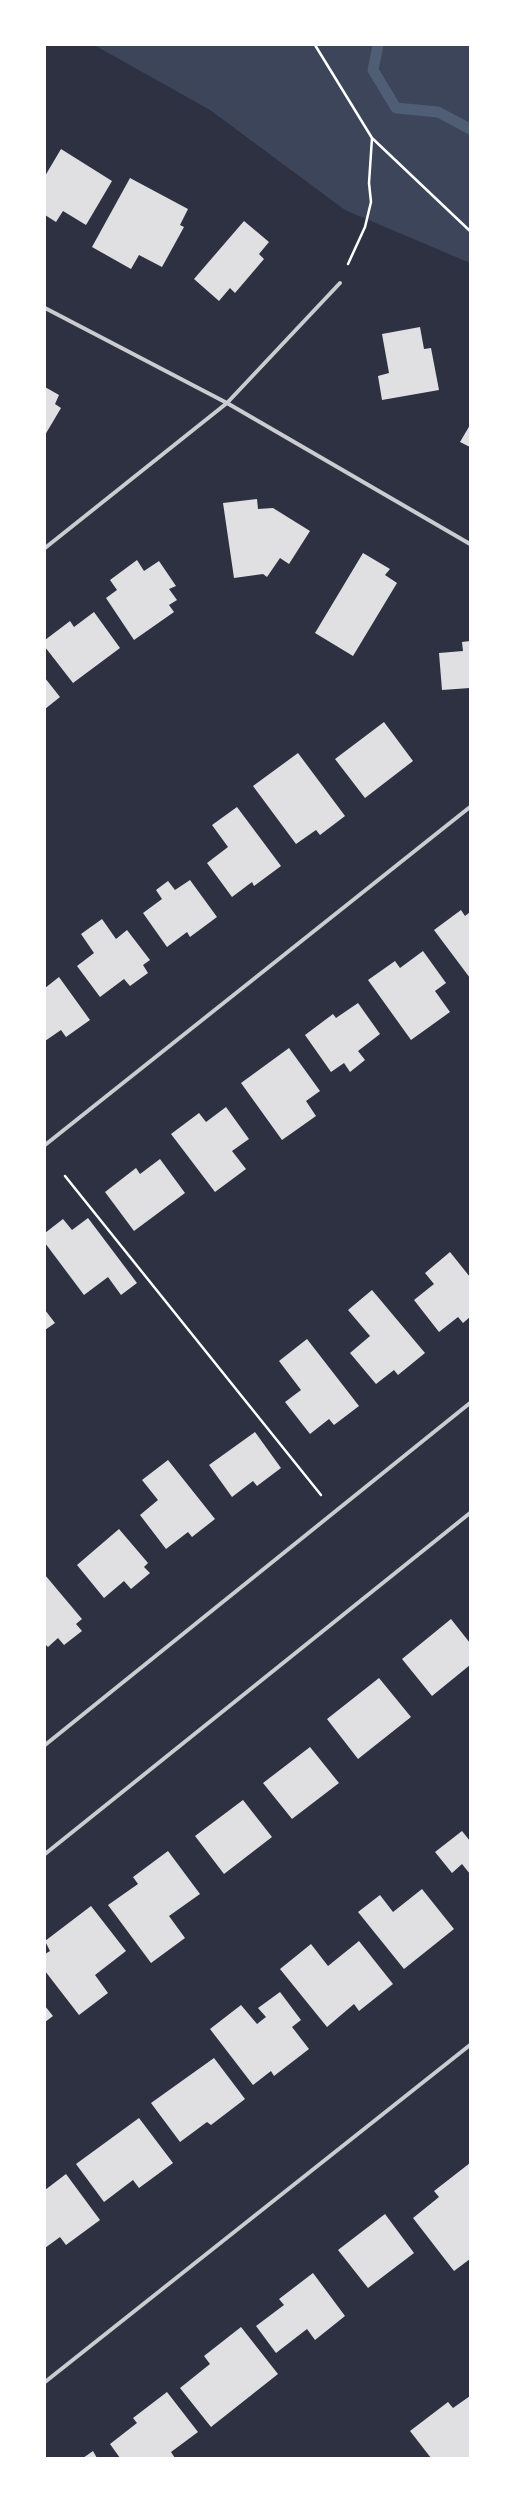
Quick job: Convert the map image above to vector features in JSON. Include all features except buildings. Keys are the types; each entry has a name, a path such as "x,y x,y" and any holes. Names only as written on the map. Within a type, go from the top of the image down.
{"street":[{"path":"45,548 227,403 340,283"},
{"path":"45,308 227,403 470,544"},
{"path":"45,1145 470,806"},
{"path":"45,1744 470,1403"},
{"path":"45,1854 470,1514"},
{"path":"45,2382 470,2046"}],"path":[{"path":"315,45 372,138 470,231"},
{"path":"340,283 365,227 371,202 369,184 372,138"},
{"path":"65,1176 334,1511"}],"shaded area":[{"path":"94,45 470,45 470,263 345,210 210,110"}],"waterway":[{"path":"378,45 373,70 396,108 438,112 470,129"}]}
